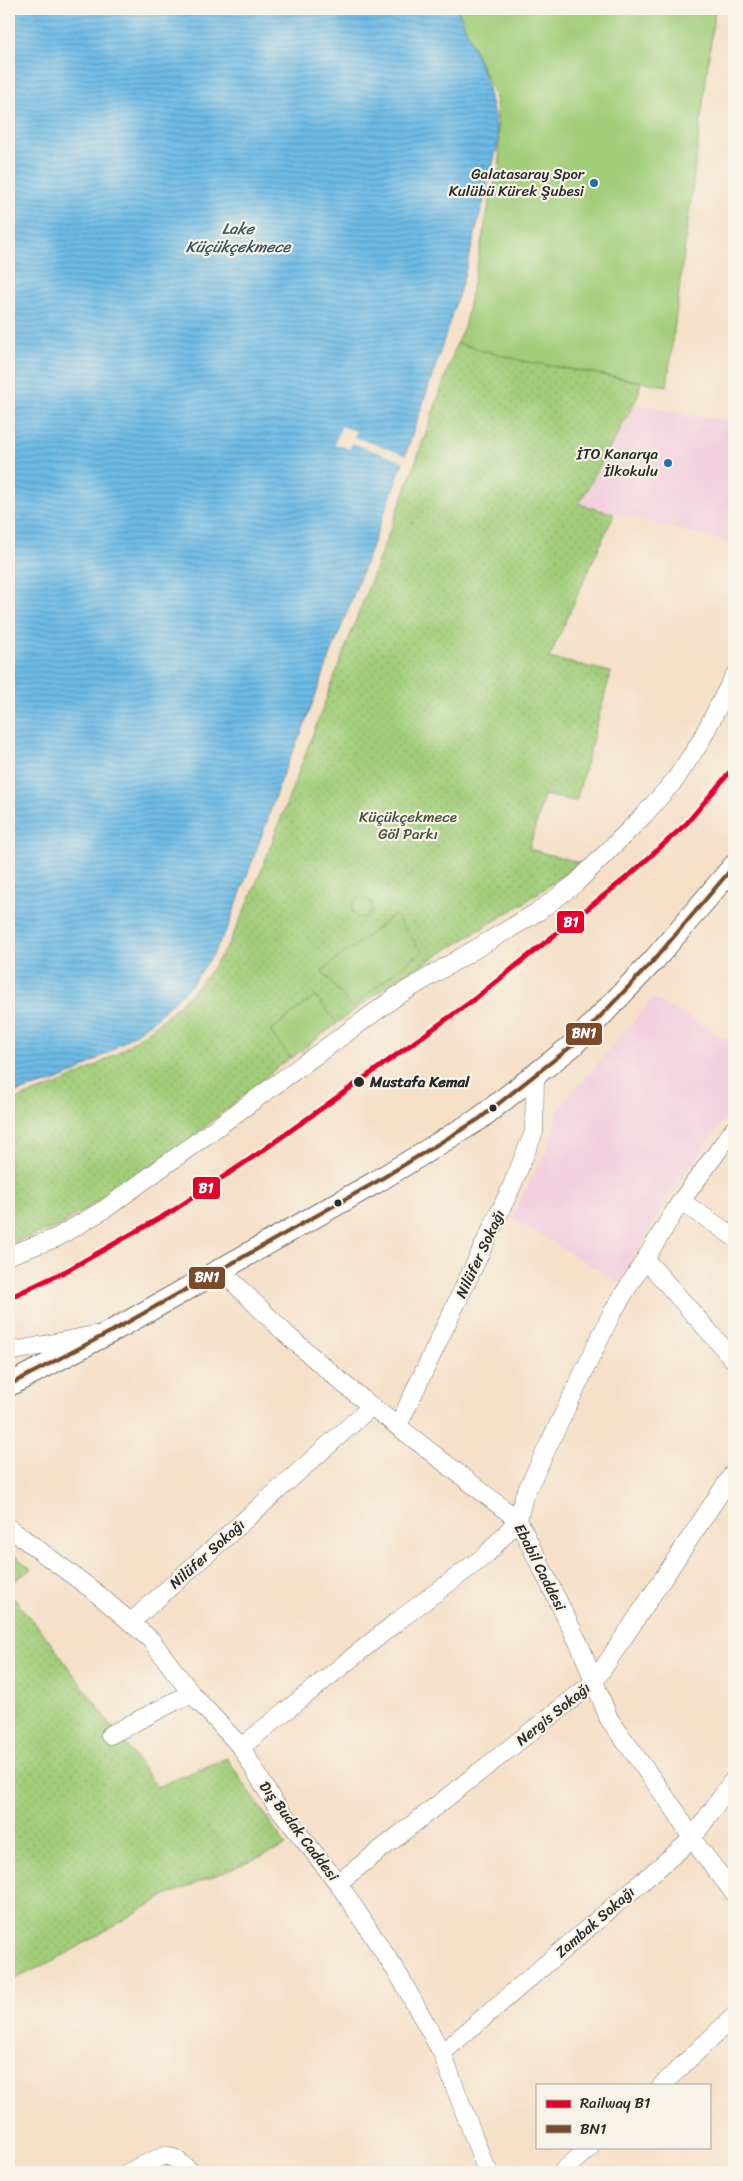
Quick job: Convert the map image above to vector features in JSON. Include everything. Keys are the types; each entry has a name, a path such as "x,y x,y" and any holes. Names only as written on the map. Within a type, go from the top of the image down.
{"main road":[{"path":"9,1385 114,1330 376,1182 479,1119 573,1045 654,960 734,866"}],"street":[{"path":"9,1255 56,1238 105,1209 397,996 539,911 575,884 644,815 675,780 699,744 734,676"},
{"name":"Nilüfer Sokağı","path":"398,1426 511,1188 534,1132 535,1075"},
{"path":"241,1747 399,1620 486,1555 518,1520 524,1496 608,1322 681,1201 734,1128"},
{"path":"681,1201 734,1237"},
{"path":"645,1259 734,1360"},
{"name":"Ebabil Caddesi","path":"220,1269 286,1334 372,1406 518,1520 581,1648 609,1719 677,1813 692,1839 734,1893"},
{"path":"9,1352 114,1330"},
{"name":"Nilüfer Sokağı","path":"131,1622 372,1406"},
{"name":"Nergis Sokağı","path":"338,1883 594,1682 734,1472"},
{"name":"Dış Budak Caddesi","path":"9,1528 94,1591 151,1640 191,1693 241,1747 273,1801 338,1883 400,1977 442,2053 482,2170"},
{"path":"110,1735 191,1693"},
{"name":"Zambak Sokağı","path":"442,2053 692,1839 734,1779"},
{"path":"663,2084 734,2016"},
{"path":"562,2172 589,2148"},
{"path":"129,2172 165,2155 176,2159 190,2172"}],"shaded area":[{"name":"İTO Kanarya İlkokulu","path":"634,404 734,422 734,543 579,504"},
{"path":"653,998 734,1044 734,1108 671,1191 619,1283 511,1217 547,1151 558,1110"}],"green space":[{"name":"Galatasaray Spor Kulübü Kürek Şubesi","path":"456,9 715,9 667,386 523,361 457,343 465,324 490,200 500,166 496,99"},
{"name":"Küçükçekmece Göl Parkı","path":"457,343 523,361 641,382 637,398 579,504 614,514 549,658 611,672 576,801 544,795 529,849 581,863 522,904 387,986 284,1062 182,1146 58,1227 9,1244 9,1101 66,1081 111,1057 134,1042 156,1025 196,987 227,946 255,887 415,464"},
{"path":"362,898 369,901 372,908 369,915 362,918 355,915 352,908 355,901"},
{"path":"394,915 422,951 351,1007 322,971"},
{"path":"315,996 337,1023 291,1058 270,1031"},
{"path":"9,1551 31,1569 9,1585"},
{"path":"9,1593 47,1638 157,1787 227,1758 286,1846 161,1898 64,1955 9,1982"}],"water":[{"name":"Lake Küçükçekmece","path":"9,9 458,9 487,83 499,140 464,277 432,377 394,487 302,731 281,778 228,927 212,956 193,983 154,1020 78,1071 54,1082 9,1094"}],"pier":[{"path":"341,426 356,431 354,437 407,456 405,462 352,443 350,449 335,444"}],"rail line":[{"name":"B1","path":"9,1298 68,1270 174,1210 262,1151 472,1001 631,874 687,823 734,767"}],"transit line":[{"name":"BN1","path":"9,1385 114,1330 376,1182 479,1119 573,1045 654,960 734,866"}],"place":[{"name":"Galatasaray Spor Kulübü Kürek Şubesi","path":"594,183"},
{"name":"İTO Kanarya İlkokulu","path":"668,463"},
{"name":"Mustafa Kemal","path":"359,1082"}]}
